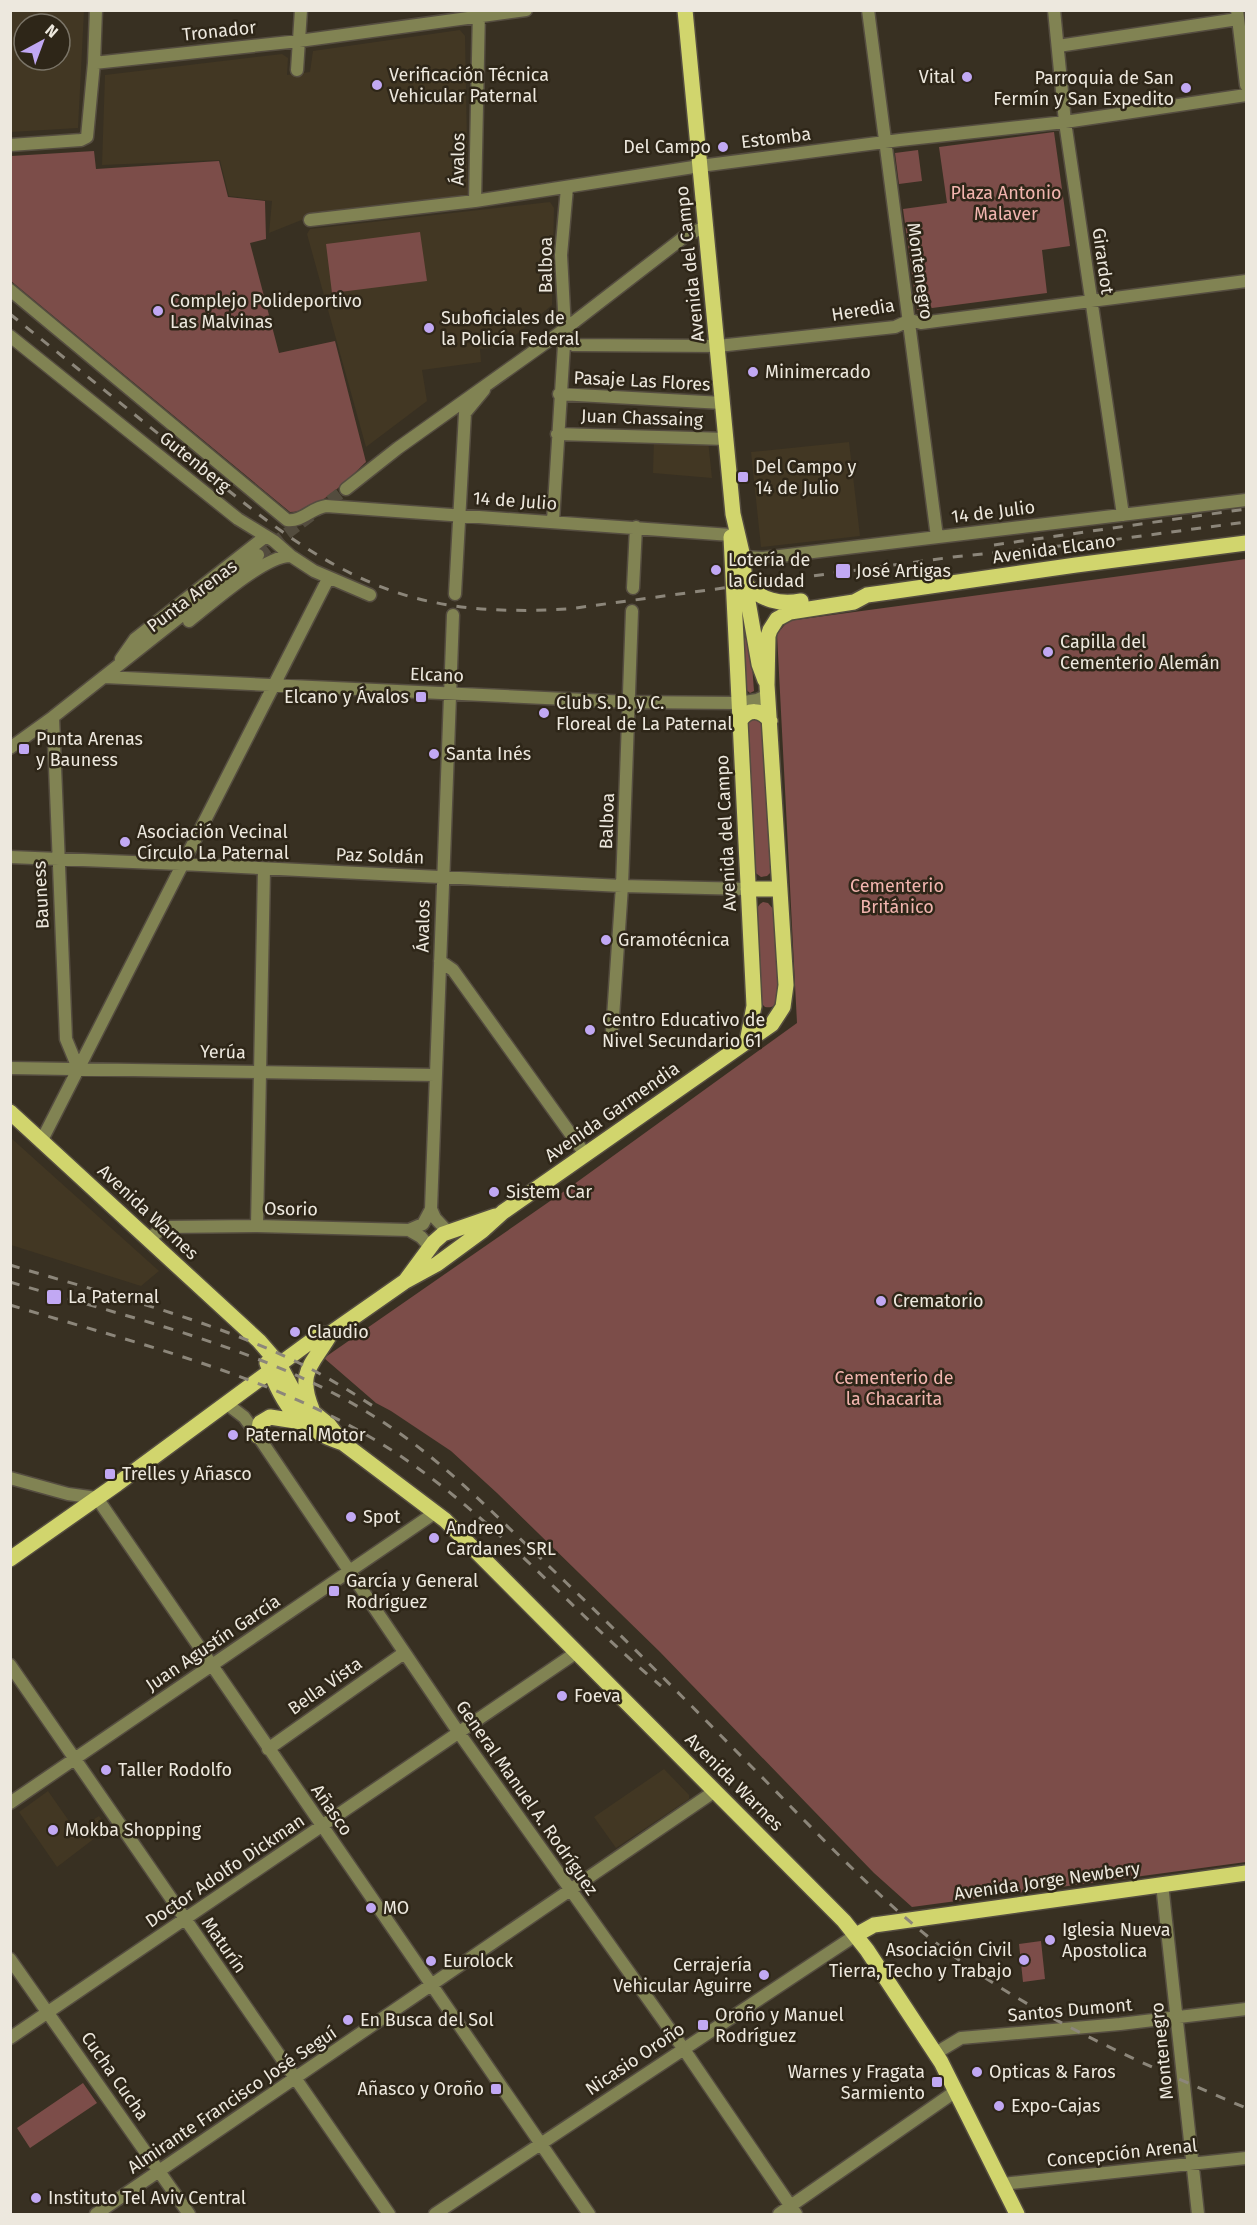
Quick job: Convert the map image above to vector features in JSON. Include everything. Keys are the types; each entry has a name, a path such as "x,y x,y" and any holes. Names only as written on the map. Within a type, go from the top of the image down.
{"main road":[{"name":"Avenida del Campo","path":"685,10 733,514 743,557 745,585 759,663 767,690"},
{"name":"Avenida del Campo","path":"733,514 731,535 738,704 754,1006 747,1042"},
{"name":"Avenida Elcano","path":"751,620 768,609 797,610 854,602 867,595 1077,564 1246,543"},
{"path":"745,585 784,609"},
{"name":"Avenida del Campo","path":"772,1024 783,1007 785,996 767,690 768,636 773,624 784,609"},
{"path":"736,639 751,620"},
{"path":"740,722 746,714 754,711 764,714 770,721"},
{"path":"748,889 780,889"},
{"name":"Avenida Garmendia","path":"10,1559 318,1336 331,1332 404,1282 452,1253 490,1225 503,1212 772,1024"},
{"name":"Avenida Warnes","path":"10,1112 259,1341 322,1436 343,1443 436,1512 856,1935 936,2053 1017,2214"},
{"name":"Avenida Garmendia","path":"404,1282 438,1238 448,1232 503,1212"},
{"path":"430,1247 438,1254 452,1253 457,1238 448,1232"},
{"path":"258,1436 260,1423 270,1417 307,1415 305,1389 307,1374 312,1361 331,1332"},
{"path":"259,1341 277,1349 296,1352"},
{"name":"Avenida Jorge Newbery","path":"856,1935 874,1925 1246,1873"}],"street":[{"path":"10,145 81,140 87,137 96,10"},
{"path":"297,70 301,10"},
{"name":"Tronador","path":"94,63 299,41 479,14 526,10"},
{"name":"Montenegro","path":"868,10 937,537"},
{"name":"Girardot","path":"1054,10 1065,122 1123,515"},
{"name":"Ávalos","path":"475,201 479,14"},
{"path":"1058,46 1238,15 1246,85"},
{"name":"Estomba","path":"310,220 475,201 700,166 1065,122 1246,95"},
{"name":"Balboa","path":"553,521 565,329 561,255 567,188"},
{"path":"346,489 398,448 565,329 688,234 706,226"},
{"name":"Heredia","path":"565,329 569,342 574,345 718,346 894,327 910,320 921,323 1246,281"},
{"name":"Gutenberg","path":"10,290 282,517 287,520 296,520 320,507 331,506"},
{"name":"Gutenberg","path":"10,336 225,509 328,579 370,595"},
{"path":"455,594 465,413 479,398 486,386"},
{"name":"Pasaje Las Flores","path":"560,394 723,403"},
{"name":"Juan Chassaing","path":"557,434 726,439"},
{"name":"14 de Julio","path":"743,557 763,558 1246,500"},
{"name":"14 de Julio","path":"331,506 731,535"},
{"path":"633,588 636,527"},
{"name":"Punta Arenas","path":"116,668 135,639 266,536"},
{"name":"Punta Arenas","path":"10,748 116,668 258,555"},
{"name":"Punta Arenas","path":"116,668 146,653 265,564 283,556 291,556"},
{"path":"42,1140 328,579"},
{"name":"Balboa","path":"612,1032 622,886 632,611"},
{"name":"Ávalos","path":"431,1209 453,615"},
{"name":"Elcano","path":"104,677 629,702 738,704 757,700 767,690"},
{"name":"Bauness","path":"52,717 66,1039 78,1068"},
{"name":"Paz Soldán","path":"10,857 622,886 748,889"},
{"path":"257,1226 264,869"},
{"path":"440,961 453,970 585,1154"},
{"name":"Yerúa","path":"10,1068 435,1075"},
{"path":"409,1230 423,1224 431,1209 448,1232"},
{"name":"Osorio","path":"148,1239 165,1227 257,1226 409,1230"},
{"path":"409,1230 421,1237 430,1247"},
{"name":"General Manuel A. Rodríguez","path":"227,1404 244,1417 258,1436 459,1733 682,2048 793,2211"},
{"path":"10,1478 68,1494 97,1498"},
{"name":"Añasco","path":"97,1498 589,2214"},
{"name":"Juan Agustín García","path":"10,1803 436,1512"},
{"name":"Doctor Adolfo Dickman","path":"10,2038 577,1652"},
{"name":"Bella Vista","path":"268,1749 404,1653"},
{"name":"Maturín","path":"10,1665 390,2214"},
{"name":"Almirante Francisco José Seguí","path":"96,2214 715,1791"},
{"name":"Montenegro","path":"1162,1884 1197,2214"},
{"name":"Nicasio Oroño","path":"435,2214 682,2048 856,1935"},
{"name":"Cucha Cucha","path":"10,1959 189,2214"},
{"name":"Santos Dumont","path":"936,2053 961,2038 1246,2009"},
{"path":"779,2214 793,2211 956,2091"},
{"name":"Concepción Arenal","path":"1002,2184 1246,2158"}],"shaded area":[{"path":"11,10 84,11 78,128 11,132"},
{"path":"460,30 465,36 468,196 304,219 269,233 272,201 229,196 220,160 102,165 105,75 282,54 288,58 287,75 310,72 313,51"},
{"name":"Suboficiales de la Policía Federal","path":"550,202 554,208 552,305 501,347 480,349 481,362 422,370 427,401 366,447 307,234 310,229"},
{"path":"654,438 708,440 712,478 653,473"},
{"path":"849,442 860,536 761,547 751,452"},
{"path":"10,1138 159,1271 141,1286 11,1245"},
{"path":"664,1769 689,1795 689,1799 616,1848 594,1817"},
{"name":"Mokba Shopping","path":"48,1791 76,1831 99,1816 108,1828 57,1867 19,1812"}],"green space":[{"name":"Plaza Antonio Malaver","path":"1054,132 1070,246 1042,250 1047,293 917,310 903,209 947,203 939,147"},
{"path":"918,150 922,181 899,184 895,153"},
{"name":"Complejo Polideportivo Las Malvinas","path":"94,151 96,169 219,161 228,197 265,201 266,239 250,243 279,353 335,341 366,462 321,501 300,511 290,512 11,281 11,156"},
{"path":"420,232 427,281 332,293 326,244"},
{"name":"Cementerio de la Chacarita","path":"1246,559 1246,1862 912,1907 874,1873 660,1652 497,1493 451,1451 376,1403 324,1358 566,1190 797,1023 777,634 788,621"},
{"path":"747,635 750,637 754,691 750,693 743,687 740,648"},
{"path":"753,718 763,721 773,870 767,876 761,877 753,871 745,724"},
{"path":"763,902 768,903 774,910 779,1000 770,1007 765,1007 761,1003 755,911"},
{"path":"1041,1941 1045,1979 1023,1982 1019,1944"},
{"path":"83,2083 97,2103 30,2148 17,2128"}],"tunnel":[{"path":"258,555 346,489"}],"railway":[{"path":"10,314 235,496 290,537 350,573 381,587 415,598 453,606 510,610 568,609 953,557 1089,543 1246,522"},
{"path":"994,545 1246,509"},
{"path":"10,1265 227,1332 307,1367 376,1408"},
{"path":"10,1282 204,1339 298,1376 343,1398 386,1424 426,1453 482,1502 639,1653 848,1864 915,1926 992,1982 1073,2029 1246,2108"},
{"path":"10,1305 212,1367 262,1385 357,1429 402,1457 471,1510 661,1686"}],"place":[{"name":"Vital","path":"967,77"},
{"name":"Verificación Técnica Vehicular Paternal","path":"377,85"},
{"name":"Parroquia de San Fermín y San Expedito","path":"1186,88"},
{"name":"Del Campo","path":"723,147"},
{"name":"Complejo Polideportivo Las Malvinas","path":"158,311"},
{"name":"Suboficiales de la Policía Federal","path":"429,328"},
{"name":"Minimercado","path":"753,372"},
{"name":"Del Campo y 14 de Julio","path":"743,477"},
{"name":"Lotería de la Ciudad","path":"716,570"},
{"name":"José Artigas","path":"843,571"},
{"name":"Capilla del Cementerio Alemán","path":"1048,652"},
{"name":"Elcano y Ávalos","path":"421,697"},
{"name":"Club S. D. y C. Floreal de La Paternal","path":"544,713"},
{"name":"Punta Arenas y Bauness","path":"24,749"},
{"name":"Santa Inés","path":"434,754"},
{"name":"Asociación Vecinal Círculo La Paternal","path":"125,842"},
{"name":"Gramotécnica","path":"606,940"},
{"name":"Centro Educativo de Nivel Secundario 61","path":"590,1030"},
{"name":"Sistem Car","path":"494,1192"},
{"name":"La Paternal","path":"54,1297"},
{"name":"Crematorio","path":"881,1301"},
{"name":"Claudio","path":"295,1332"},
{"name":"Paternal Motor","path":"233,1435"},
{"name":"Trelles y Añasco","path":"110,1474"},
{"name":"Spot","path":"351,1517"},
{"name":"Andreo Cardanes SRL","path":"434,1538"},
{"name":"García y General Rodríguez","path":"334,1591"},
{"name":"Foeva","path":"562,1696"},
{"name":"Taller Rodolfo","path":"106,1770"},
{"name":"Mokba Shopping","path":"53,1830"},
{"name":"MO","path":"371,1908"},
{"name":"Iglesia Nueva Apostolica","path":"1050,1940"},
{"name":"Asociación Civil Tierra, Techo y Trabajo","path":"1024,1960"},
{"name":"Eurolock","path":"431,1961"},
{"name":"Cerrajería Vehicular Aguirre","path":"764,1975"},
{"name":"En Busca del Sol","path":"348,2020"},
{"name":"Oroño y Manuel Rodríguez","path":"703,2025"},
{"name":"Opticas & Faros","path":"977,2072"},
{"name":"Warnes y Fragata Sarmiento","path":"937,2082"},
{"name":"Añasco y Oroño","path":"496,2089"},
{"name":"Expo-Cajas","path":"999,2106"},
{"name":"Instituto Tel Aviv Central","path":"36,2198"}],"park label":[{"name":"Cementerio Británico","path":"897,896"}]}
